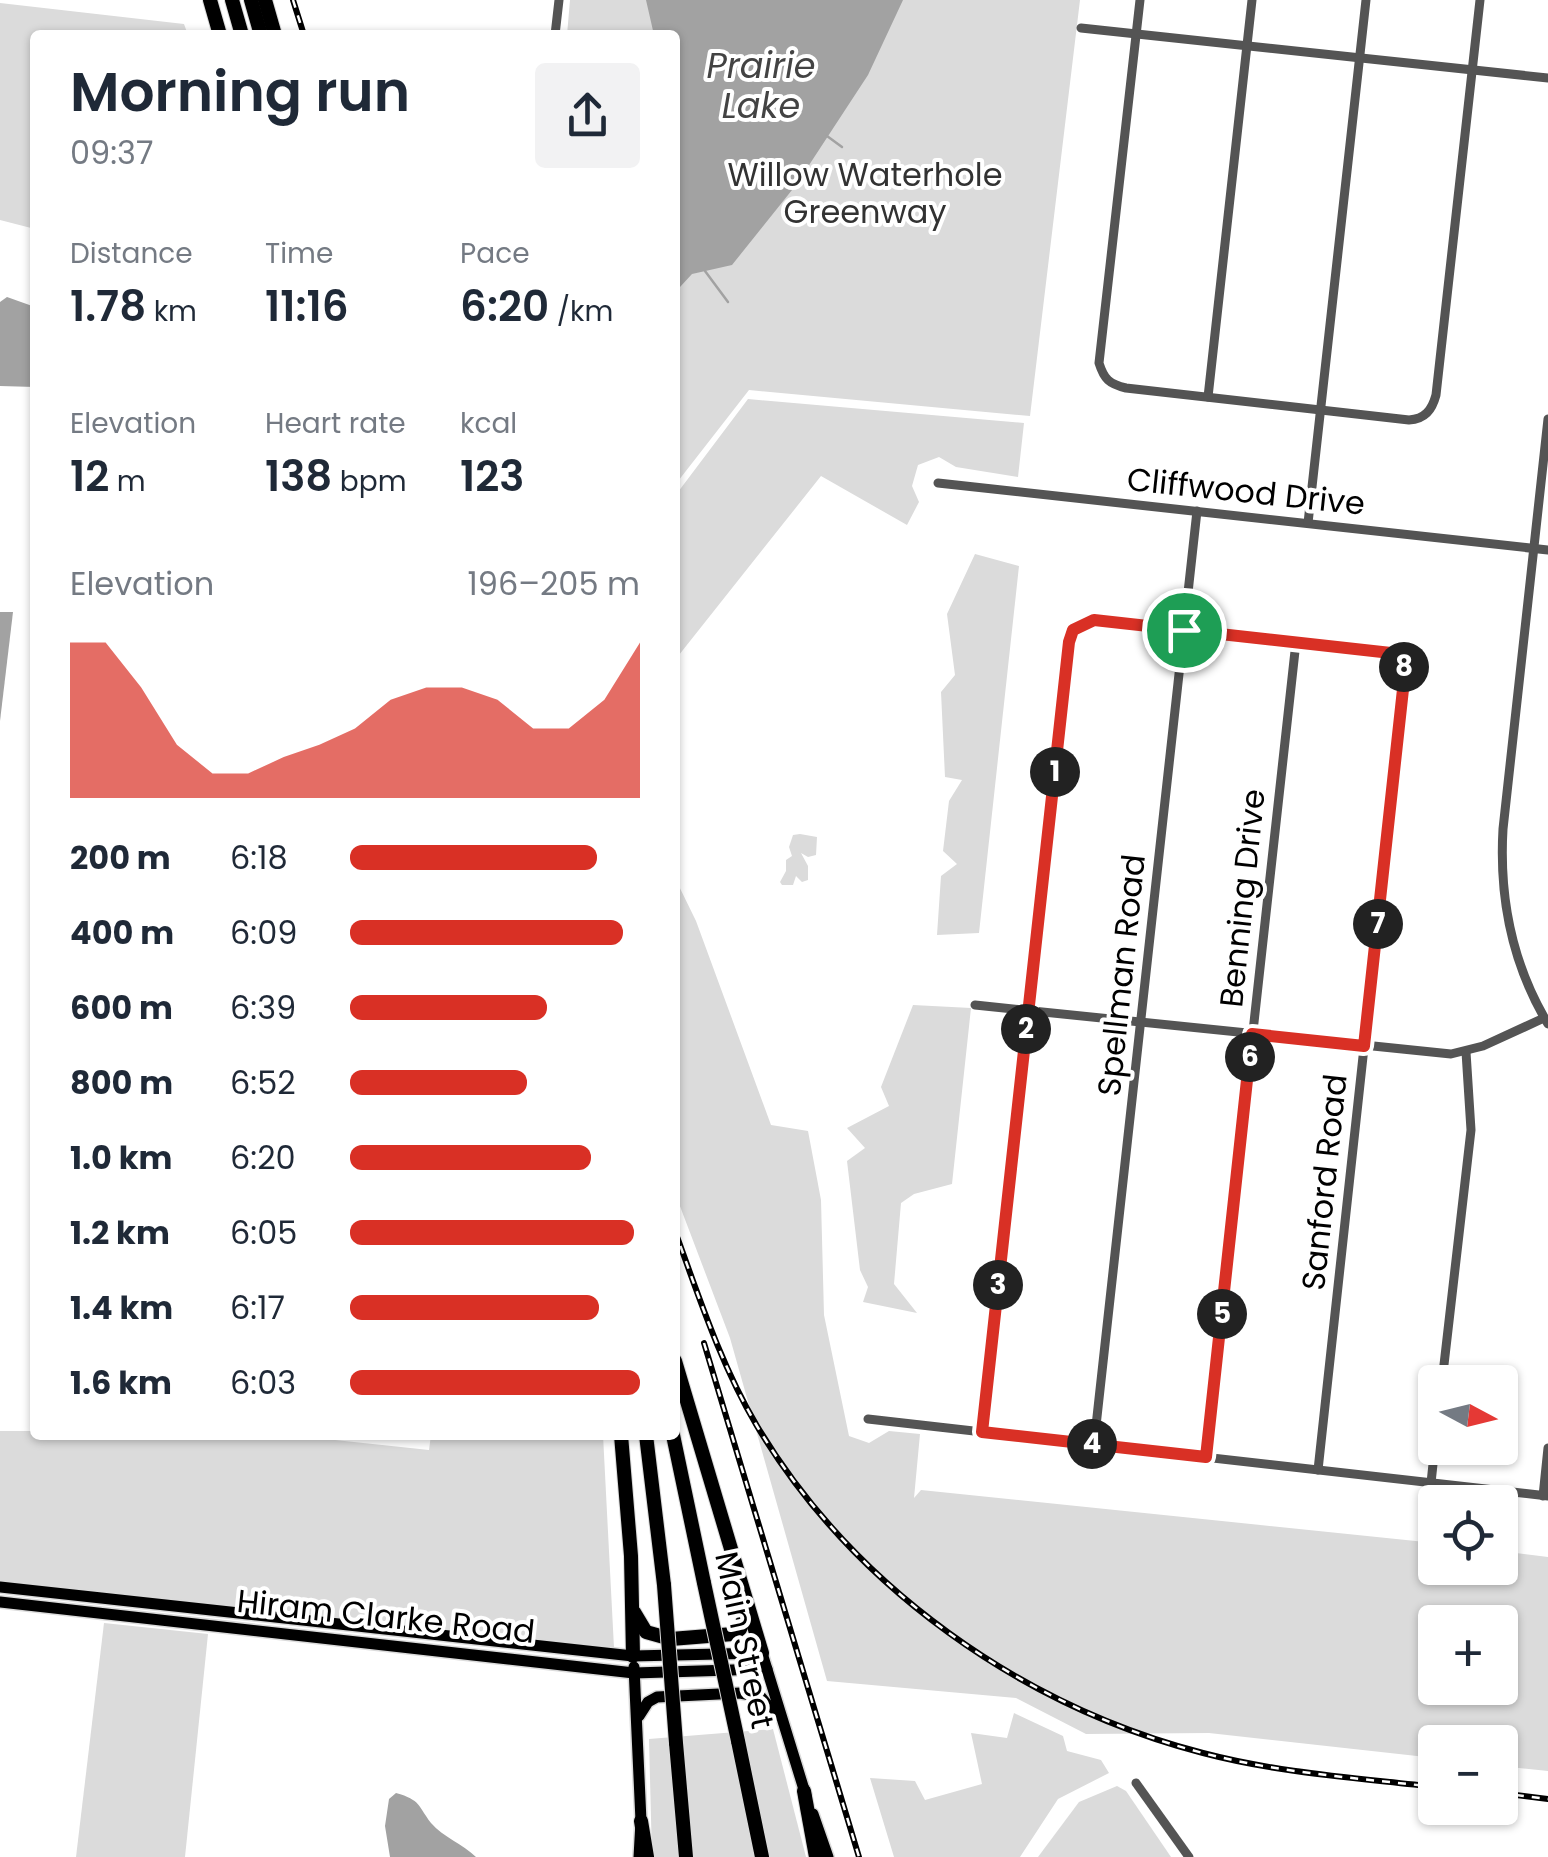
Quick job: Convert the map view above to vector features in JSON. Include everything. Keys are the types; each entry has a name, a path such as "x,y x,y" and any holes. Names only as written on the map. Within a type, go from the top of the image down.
{"highway":[{"path":"210,0 219,30"},
{"path":"232,0 241,30"},
{"path":"251,0 260,30"},
{"path":"264,0 273,30"},
{"path":"680,1378 762,1653"},
{"path":"621,1440 633,1656"},
{"name":"Main Street","path":"647,1440 664,1585 686,1857"},
{"name":"Main Street","path":"675,1440 762,1857"},
{"path":"632,1607 646,1632 671,1639 733,1634 745,1620 748,1606"},
{"path":"804,1790 816,1857"},
{"path":"641,1821 647,1857"}],"main road":[{"name":"Hiram Clarke Road","path":"0,1587 633,1656 762,1653"},
{"path":"98,1612 99,1598"},
{"name":"Hiram Clarke Road","path":"0,1602 634,1672 767,1669"},
{"path":"216,1625 218,1610"},
{"path":"349,1639 351,1625"},
{"path":"487,1656 489,1640"},
{"path":"762,1653 828,1857"},
{"path":"633,1656 641,1821 638,1857"},
{"path":"637,1736 639,1715 657,1697 756,1694 766,1700 784,1727"}],"street":[{"path":"556,30 559,0"},
{"path":"1140,0 1100,356 1103,376 1111,384 1409,420 1418,419 1431,409 1436,395 1480,0"},
{"path":"1208,397 1252,0"},
{"path":"1308,523 1366,0"},
{"path":"1082,28 1548,78"},
{"path":"975,1005 1422,1052 1466,1052 1546,1021 1514,949 1504,904 1502,870 1503,829 1548,419"},
{"name":"Cliffwood Drive","path":"938,482 1548,550"},
{"name":"Spellman Road","path":"1094,1444 1197,511"},
{"path":"982,1432 1073,630 1094,620 1296,642"},
{"name":"Sanford Road","path":"1296,642 1391,653 1402,662 1404,680 1318,1470"},
{"name":"Benning Drive","path":"1206,1457 1296,642"},
{"path":"1444,1365 1471,1130 1466,1052"},
{"path":"868,1419 1545,1496 1548,1448"},
{"path":"1430,1483 1432,1465"},
{"path":"1136,1783 1189,1857"}],"green space":[{"name":"Willow Waterhole Greenway","path":"570,0 1080,0 1030,416 749,390 680,479 680,30 567,30"},
{"path":"0,3 184,24 186,30 30,30 30,228 0,220"},
{"path":"748,399 1024,423 1018,477 956,467 939,457 918,465 912,486 919,502 907,525 821,476 680,654 680,489"},
{"path":"975,554 1019,566 979,933 937,935 941,876 957,864 943,851 949,801 962,780 945,777 941,692 955,675 947,614"},
{"path":"793,835 817,837 816,855 808,857 801,853 808,866 808,880 802,882 796,876 793,885 782,885 786,860 792,856 789,847"},
{"path":"680,888 696,921 771,1125 808,1131 821,1200 824,1315 849,1436 869,1443 889,1431 920,1434 914,1498 921,1490 1418,1541 1418,1585 1518,1585 1518,1553 1548,1557 1548,1771 1518,1768 1518,1725 1418,1725 1418,1756 1209,1733 1086,1734 1016,1698 827,1681 730,1338 680,1206"},
{"path":"913,1005 971,1008 952,1184 914,1194 901,1203 894,1284 917,1313 863,1302 868,1287 860,1270 847,1161 865,1148 847,1128 889,1106 881,1087"},
{"path":"0,1431 30,1431 30,1440 335,1440 429,1450 430,1440 603,1440 614,1648 0,1581"},
{"path":"104,1623 208,1634 185,1857 76,1857"},
{"path":"1014,1713 1063,1736 1067,1751 1101,1760 1109,1773 1058,1799 1020,1857 894,1857 870,1778 915,1781 925,1800 982,1784 971,1733 1007,1738"},
{"path":"773,1729 806,1857 652,1857 649,1739"},
{"path":"1117,1786 1126,1791 1171,1857 1038,1857 1079,1802"}],"water":[{"name":"Prairie Lake","path":"646,0 903,0 868,75 796,185 732,265 692,274 680,287 680,30 653,30"},
{"path":"7,297 30,305 30,387 0,386 0,302"},
{"path":"0,612 13,612 0,721"},
{"path":"396,1793 415,1801 436,1828 476,1857 390,1857 385,1826 389,1799"}],"waterway":[{"path":"827,136 842,147"},
{"path":"705,271 728,302"}],"railway":[{"path":"293,0 302,30"},
{"path":"680,1244 732,1379 757,1426 797,1485 842,1539 948,1633 1008,1672 1071,1705 1136,1732 1203,1753 1260,1765 1418,1785"},
{"path":"704,1343 859,1857"},
{"path":"1518,1795 1548,1799"}],"route":[{"path":"1094,620 1184,630 1391,653 1402,662 1405,671 1364,1046 1252,1034 1206,1457 982,1432 1069,642 1073,630 1094,620"}]}
